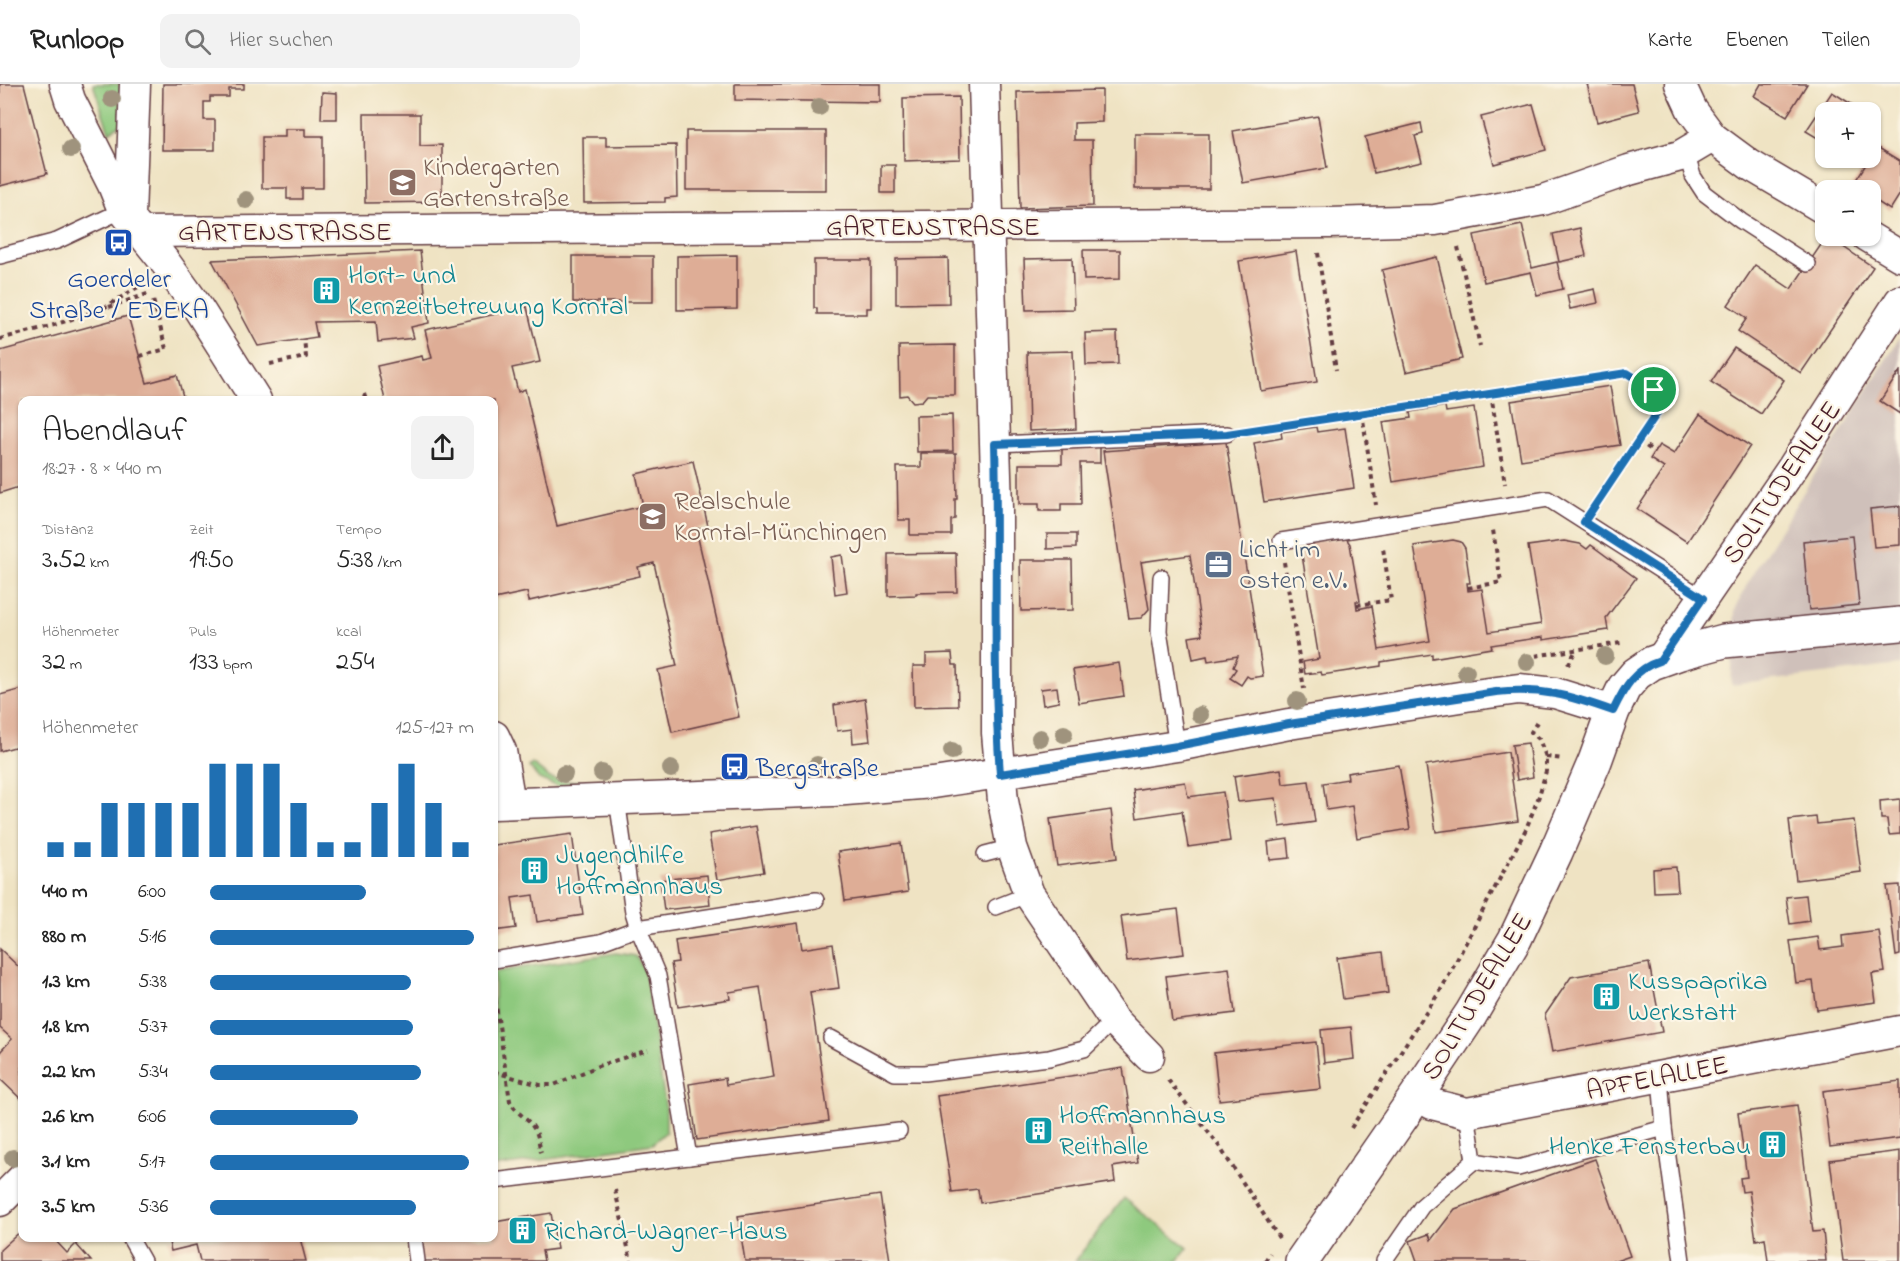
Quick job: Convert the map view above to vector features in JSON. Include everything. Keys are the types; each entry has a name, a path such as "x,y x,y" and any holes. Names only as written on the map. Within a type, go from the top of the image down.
{"main road":[{"name":"SOLITUDEALLEE","path":"1302,1261 1418,1095 1471,1014 1515,939 1595,761 1613,711 1624,688 1636,674 1652,663 1724,641 1900,624"}],"street":[{"path":"65,84 70,100 131,220 198,308 253,395"},
{"path":"131,220 135,84"},
{"path":"984,84 997,508 999,850 1114,1020 1149,1056"},
{"path":"1680,84 1692,110 1712,138 1750,165 1815,203"},
{"name":"GARTENSTRASSE","path":"131,220 989,225 1435,220 1543,200 1629,170 1680,156 1712,138"},
{"path":"1881,244 1900,256"},
{"name":"SOLITUDEALLEE","path":"1660,661 1793,467 1900,301"},
{"path":"498,744 501,751 502,804 833,791 933,783 1177,746 1289,724 1519,689 1555,693 1613,711"},
{"name":"APFELALLEE","path":"1418,1095 1432,1104 1467,1113 1900,1031"},
{"path":"0,1201 18,1183"}],"lane":[{"path":"1686,153 1693,176 1704,193 1741,221 1808,264"},
{"path":"0,256 131,220"},
{"path":"995,444 1227,434"},
{"path":"1281,541 1548,499 1703,598"},
{"path":"1161,576 1159,631 1177,746"},
{"path":"617,799 633,912 658,976 689,1157"},
{"path":"996,907 1029,894"},
{"path":"498,959 601,942 638,928 816,900"},
{"path":"831,1038 895,1073 924,1072 1049,1058 1084,1049 1114,1020"},
{"path":"1660,1077 1664,1128 1682,1261"},
{"path":"1467,1113 1474,1161"},
{"path":"1384,1261 1422,1206 1474,1161 1518,1168 1664,1128"},
{"path":"498,1180 899,1131"},
{"path":"132,1242 143,1261"},
{"path":"415,1242 417,1261"}],"path":[{"path":"1451,217 1480,345"},
{"path":"1313,223 1336,370"},
{"path":"102,309 150,280 165,262"},
{"path":"0,339 54,325 151,293 166,349 140,357"},
{"path":"253,395 271,362 306,357 304,339"},
{"path":"1227,434 1627,373 1654,390 1657,413 1584,522"},
{"path":"1491,394 1508,506"},
{"path":"1639,441 1654,452"},
{"path":"1468,588 1501,582 1489,509"},
{"path":"1281,541 1304,689"},
{"path":"1576,650 1622,643"},
{"path":"1351,1128 1442,988 1526,830 1546,771 1545,757 1539,739 1531,732"},
{"path":"498,1022 510,1101 515,1111 528,1121 536,1133 545,1173"},
{"path":"498,1072 540,1084 554,1084 643,1050 670,1048"},
{"path":"1149,1056 1219,1146 1280,1239 1286,1229"},
{"path":"610,1166 631,1261"}],"shaded area":[{"path":"1900,337 1900,665 1731,685 1735,610 1749,580"}],"green space":[{"path":"93,84 120,84 121,124 109,132"},
{"path":"532,764 550,778 562,781 609,781 609,787 563,789 539,779 529,767"},
{"path":"616,953 636,956 645,972 666,1110 666,1132 652,1144 498,1166 498,971"},
{"path":"1124,1198 1188,1248 1178,1261 1075,1261"}],"building":[{"path":"0,84 24,84 47,174 0,186"},
{"path":"163,84 244,84 244,89 229,89 229,97 210,97 210,102 204,102 204,120 215,120 215,150 162,150"},
{"path":"735,84 880,84 880,102 735,100"},
{"path":"1587,84 1632,84 1639,111 1597,122"},
{"path":"1761,84 1807,84 1787,116 1754,96"},
{"path":"1102,90 1102,122 1074,123 1074,140 1092,140 1093,206 1020,208 1017,92"},
{"path":"322,92 337,93 337,119 321,119"},
{"path":"1832,92 1848,102 1825,102"},
{"path":"959,97 960,159 904,161 903,98"},
{"path":"1533,104 1546,150 1494,164 1481,117"},
{"path":"364,114 420,114 420,146 442,145 442,202 365,203"},
{"path":"1318,116 1327,168 1243,183 1233,131"},
{"path":"1815,118 1815,136 1806,131"},
{"path":"1421,123 1423,134 1415,136 1422,162 1374,173 1365,137"},
{"path":"285,129 305,129 305,136 323,136 323,188 302,188 302,199 287,199 287,188 262,188 262,137 285,137"},
{"path":"686,131 826,131 826,190 686,190"},
{"path":"1135,134 1209,134 1209,189 1135,189"},
{"path":"583,137 606,137 606,146 676,145 677,197 665,198 665,202 584,203"},
{"path":"1881,149 1900,161 1900,194 1890,210 1881,204 1881,180 1856,180 1864,168 1881,168"},
{"path":"881,165 895,165 895,193 881,193"},
{"path":"1522,225 1532,268 1557,262 1563,289 1537,295 1531,272 1484,282 1474,235"},
{"path":"1580,228 1586,256 1559,262 1553,234"},
{"path":"1820,246 1842,246 1873,267 1801,373 1738,331 1747,318 1728,305 1755,265 1791,289"},
{"path":"1083,250 1120,250 1120,279 1084,280"},
{"name":"Hort- und Kernzeitbetreuung Korntal","path":"420,251 429,323 411,327 414,338 378,342 376,321 314,322 317,337 258,346 212,260"},
{"path":"1296,251 1317,382 1261,391 1239,261"},
{"path":"737,255 737,309 677,310 677,256"},
{"path":"573,256 653,256 653,302 573,302"},
{"path":"1437,257 1462,359 1406,372 1382,270"},
{"path":"948,258 949,303 896,304 896,259"},
{"path":"1072,258 1074,309 1026,310 1024,259"},
{"path":"814,260 871,260 871,308 867,308 867,314 817,314 817,308 814,308"},
{"path":"1595,289 1598,303 1570,309 1567,295"},
{"name":"Realschule Korntal-Münchingen","path":"527,307 540,362 512,368 518,392 525,389 557,526 643,506 636,474 693,461 708,526 696,529 739,717 672,732 658,670 677,666 654,563 638,567 640,576 529,601 527,592 498,598 498,396 384,396 377,366 422,356 423,360 432,358 425,330"},
{"path":"128,316 147,383 177,375 183,396 18,396 18,487 0,493 0,351"},
{"path":"1117,332 1118,364 1086,365 1085,333"},
{"path":"955,345 955,395 927,395 922,401 913,402 907,395 900,396 899,346"},
{"path":"1734,348 1784,380 1761,414 1711,382"},
{"path":"1073,351 1076,429 1029,431 1027,352"},
{"path":"1900,371 1900,414 1880,401"},
{"path":"1610,386 1620,445 1521,460 1511,401"},
{"path":"1445,406 1446,412 1474,408 1483,467 1393,482 1383,422 1411,418 1410,412"},
{"path":"1700,414 1750,446 1687,542 1637,509 1664,468 1650,459 1659,445 1674,454"},
{"path":"952,415 953,451 917,452 916,416"},
{"path":"1316,427 1317,432 1345,428 1354,488 1264,502 1254,443 1282,438 1281,432"},
{"name":"Licht im Osten e.V.","path":"1226,442 1263,676 1250,678 1247,676 1241,685 1230,678 1236,669 1233,667 1238,656 1208,661 1207,656 1193,659 1189,637 1202,635 1190,555 1141,562 1149,609 1141,618 1129,619 1103,451"},
{"path":"1100,446 1100,463 1080,463 1081,504 1061,504 1061,511 1039,511 1039,504 1019,504 1019,464 1062,464 1062,447"},
{"path":"921,453 956,453 957,499 955,499 955,519 951,520 951,535 910,535 910,520 898,520 897,467 921,467"},
{"path":"1900,506 1900,545 1874,547 1870,509"},
{"path":"1047,534 1076,534 1076,548 1047,549"},
{"path":"1852,536 1859,605 1809,610 1803,541"},
{"path":"1346,538 1350,544 1360,601 1356,601 1357,609 1372,606 1379,650 1430,641 1414,546 1453,540 1461,542 1465,548 1470,583 1467,583 1468,591 1482,589 1489,632 1541,624 1528,546 1564,541 1580,544 1587,549 1591,545 1636,578 1606,618 1608,630 1491,645 1492,648 1432,658 1432,654 1406,658 1381,662 1381,666 1322,675 1321,672 1305,674 1303,662 1319,659 1300,543"},
{"path":"956,553 957,592 888,596 888,554"},
{"path":"842,555 847,592 835,594 831,557"},
{"path":"1020,560 1072,560 1073,610 1021,611"},
{"path":"952,653 953,665 957,665 958,706 914,707 913,666 926,666 926,654"},
{"path":"1119,663 1124,696 1079,703 1073,670"},
{"path":"1057,687 1059,702 1043,705 1041,689"},
{"path":"18,690 18,746 0,751 0,695"},
{"path":"865,699 870,741 853,743 852,729 837,731 834,705"},
{"path":"1528,743 1533,777 1517,780 1512,745"},
{"path":"1508,752 1518,821 1436,832 1426,765"},
{"path":"1399,765 1410,829 1357,838 1352,806 1327,810 1323,783 1348,779 1347,773"},
{"path":"1281,769 1283,784 1309,781 1315,822 1280,827 1276,798 1238,802 1234,776"},
{"path":"1185,782 1188,797 1223,792 1230,841 1188,847 1182,811 1137,818 1133,790"},
{"path":"1900,799 1900,834 1889,835 1887,819 1881,819 1880,801"},
{"path":"1111,810 1117,858 1057,866 1050,819"},
{"path":"1816,817 1817,824 1854,820 1861,872 1796,880 1789,820"},
{"path":"756,826 764,872 717,880 709,834"},
{"name":"Jugendhilfe Hoffmannhaus","path":"572,834 583,915 537,922 533,895 512,898 516,928 498,930 498,844"},
{"path":"1288,839 1290,858 1270,860 1268,842"},
{"path":"901,843 908,892 845,901 838,852"},
{"path":"1676,867 1678,891 1654,892 1653,869"},
{"path":"707,875 710,905 664,910 660,880"},
{"path":"1900,885 1900,955 1896,956 1887,886"},
{"path":"1806,895 1809,921 1790,924 1786,897"},
{"path":"1178,909 1184,954 1127,961 1121,916"},
{"path":"798,923 802,949 833,944 839,988 810,992 829,1121 697,1140 689,1084 725,1078 726,1085 774,1077 760,987 729,992 730,999 678,1007 671,963 678,962 675,941"},
{"path":"1879,931 1885,972 1872,974 1876,1002 1817,1010 1813,981 1796,983 1790,941 1818,937 1820,950 1843,947 1842,936"},
{"path":"0,949 18,966 18,1096 0,1079 0,1052 12,1039 0,1028"},
{"path":"1383,952 1388,993 1343,999 1337,958"},
{"name":"Kusspaprika Werkstatt","path":"1649,963 1662,1032 1552,1052 1545,1015 1571,977"},
{"path":"1229,968 1235,1013 1172,1021 1166,976"},
{"path":"1351,1027 1354,1059 1324,1063 1321,1030"},
{"path":"1316,1042 1321,1089 1219,1100 1214,1053"},
{"name":"Hoffmannhaus Reithalle","path":"1123,1068 1138,1163 1113,1167 1115,1182 980,1203 978,1189 952,1192 937,1096"},
{"path":"1900,1081 1900,1138 1830,1147 1823,1091"},
{"name":"Henke Fensterbau","path":"1797,1105 1813,1232 1823,1231 1826,1261 1768,1261 1765,1238 1756,1240 1749,1191 1742,1192 1740,1178 1747,1177 1738,1113"},
{"path":"1900,1151 1900,1261 1843,1261 1830,1160"},
{"path":"1595,1159 1630,1256 1616,1261 1417,1261 1410,1241 1429,1234 1431,1240 1455,1209"},
{"path":"880,1195 890,1261 745,1261 738,1216"},
{"name":"Richard-Wagner-Haus","path":"551,1213 557,1249 542,1251 544,1261 422,1261 419,1242 498,1242 498,1221"},
{"path":"18,1234 18,1242 57,1242 67,1253 76,1244 91,1261 0,1261 0,1250"},
{"path":"169,1242 301,1242 306,1261 200,1261 196,1245 171,1251"}],"place":[{"name":"Kindergarten Gartenstraße","path":"402,182"},
{"name":"Goerdeler Straße / EDEKA","path":"119,243"},
{"name":"Hort- und Kernzeitbetreuung Korntal","path":"327,290"},
{"name":"Realschule Korntal-Münchingen","path":"653,516"},
{"name":"Licht im Osten e.V.","path":"1218,564"},
{"name":"Bergstraße","path":"735,767"},
{"name":"Jugendhilfe Hoffmannhaus","path":"535,870"},
{"name":"Kusspaprika Werkstatt","path":"1607,996"},
{"name":"Hoffmannhaus Reithalle","path":"1038,1130"},
{"name":"Henke Fensterbau","path":"1772,1145"},
{"name":"Richard-Wagner-Haus","path":"523,1230"}],"route":[{"path":"1627,373 1654,390 1657,413 1584,522 1703,598 1660,661 1652,663 1636,674 1624,688 1613,711 1555,693 1519,689 1289,724 1177,746 1000,774 997,733 995,444 1227,434 1627,373"}]}
